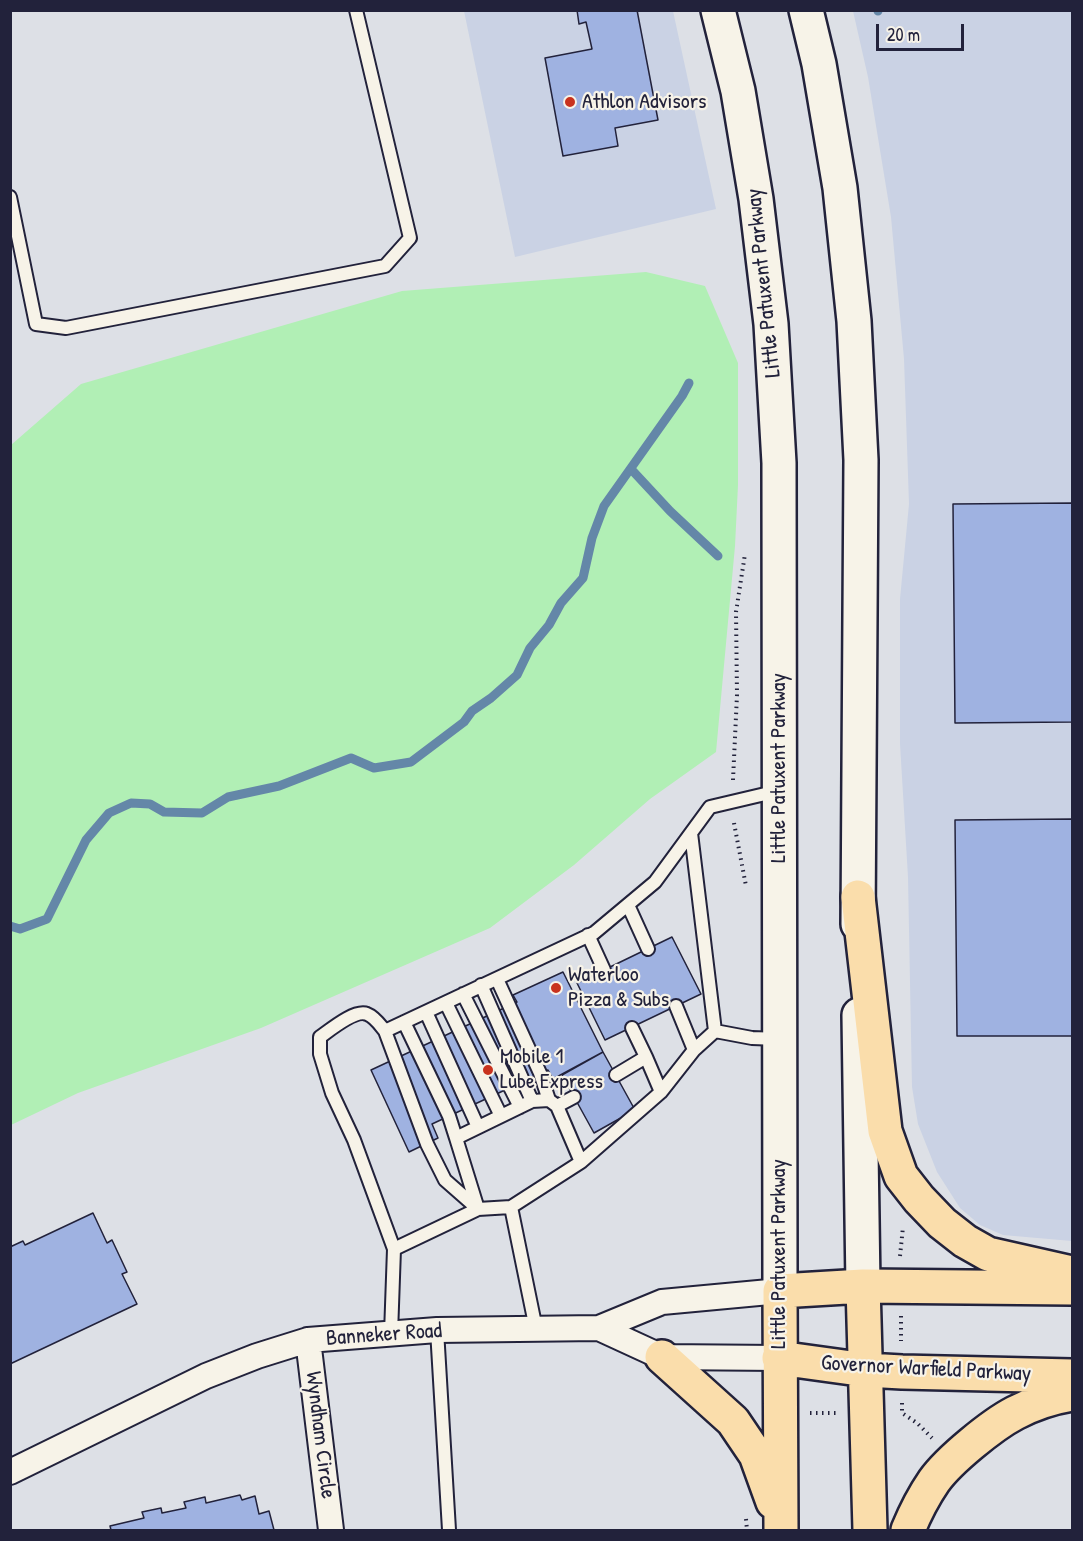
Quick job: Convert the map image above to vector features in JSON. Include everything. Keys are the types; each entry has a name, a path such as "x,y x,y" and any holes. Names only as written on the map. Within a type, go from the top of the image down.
{"main road":[{"name":"Little Patuxent Parkway","path":"718,10 738,91 756,199 771,324 779,463 781,1528"},
{"path":"806,10 819,64 840,188 854,321 861,460 858,897 863,1286 870,1530"},
{"path":"858,897 885,1131 901,1176 942,1223 965,1241 988,1254 1072,1273"},
{"path":"780,1291 863,1286 1072,1288"},
{"path":"662,1357 733,1421 756,1455 781,1528"},
{"name":"Governor Warfield Parkway","path":"779,1358 866,1370 1072,1376"},
{"path":"908,1530 935,1479 982,1436 1016,1413 1072,1394"}],"street":[{"name":"Banneker Road","path":"10,1472 206,1376 257,1356 308,1340 437,1330 599,1328 662,1302 780,1291"},
{"path":"599,1328 662,1357 779,1358"},
{"name":"Wyndham Circle","path":"308,1340 332,1530"}],"lane":[{"path":"10,197 36,324 66,328 385,266 410,238 356,10"},
{"path":"385,1031 594,933 655,882 710,807 779,791"},
{"path":"691,833 714,1031"},
{"path":"628,905 648,949"},
{"path":"588,935 604,970"},
{"path":"496,979 581,1162"},
{"path":"481,986 532,1101"},
{"path":"463,994 520,1107"},
{"path":"446,1003 501,1116"},
{"path":"676,1006 694,1050"},
{"path":"426,1012 478,1127"},
{"path":"391,1334 394,1248 354,1140 332,1093 320,1054 320,1037 358,1013 367,1013 375,1018 385,1031 427,1144 445,1179 478,1209"},
{"path":"404,1022 448,1116 478,1209"},
{"path":"632,1028 661,1092"},
{"path":"714,1031 779,1040"},
{"path":"394,1248 478,1209 511,1207 581,1162 661,1092 694,1050 714,1031"},
{"path":"616,1075 646,1057"},
{"path":"456,1138 532,1101 553,1103 574,1097"},
{"path":"511,1207 536,1329"},
{"path":"437,1330 448,1530"}],"path":[{"path":"733,777 737,695 736,612 746,550"},
{"path":"900,1265 904,1222"},
{"path":"901,1315 901,1344"},
{"path":"902,1393 902,1413 917,1423 940,1445"},
{"path":"803,1413 837,1413"}],"shaded area":[{"path":"464,11 673,11 716,209 515,257"},
{"path":"853,11 1072,11 1072,1241 1003,1235 980,1225 960,1208 937,1172 918,1124 912,1087 908,877 900,744 900,599 909,504 904,359 891,217 868,77"}],"green space":[{"path":"646,272 705,286 738,363 738,485 735,546 716,752 650,799 574,865 490,928 261,1028 78,1093 11,1125 11,445 81,384 402,291"}],"building":[{"path":"577,10 637,10 658,120 615,128 618,146 563,156 545,58 592,49 586,22 579,24"},
{"path":"1072,503 1072,722 955,723 953,504"},
{"path":"1072,819 1072,1036 957,1036 955,820"},
{"path":"672,937 701,994 605,1040 577,983"},
{"path":"563,972 603,1052 553,1079 548,1070 432,1124 438,1138 409,1152 371,1070 517,1002 513,995"},
{"path":"603,1052 635,1110 594,1133 562,1075"},
{"path":"93,1213 107,1243 112,1240 127,1272 122,1274 137,1304 10,1364 10,1247 23,1241 25,1245"},
{"path":"240,1495 242,1500 255,1496 259,1514 269,1511 274,1530 111,1530 110,1526 144,1518 142,1512 161,1508 162,1513 186,1508 184,1502 205,1497 206,1503"}],"waterway":[{"path":"10,926 20,929 47,919 86,840 109,813 131,803 150,804 164,812 202,813 228,797 279,786 351,758 374,768 411,762 464,722 472,711 517,675 530,648 549,625 561,603 583,578 592,538 604,506 689,383"},
{"path":"631,469 670,511 718,556"}],"place":[{"name":"Athlon Advisors","path":"570,102"},
{"name":"Waterloo Pizza & Subs","path":"556,988"},
{"name":"Mobile 1 Lube Express","path":"488,1070"}]}
